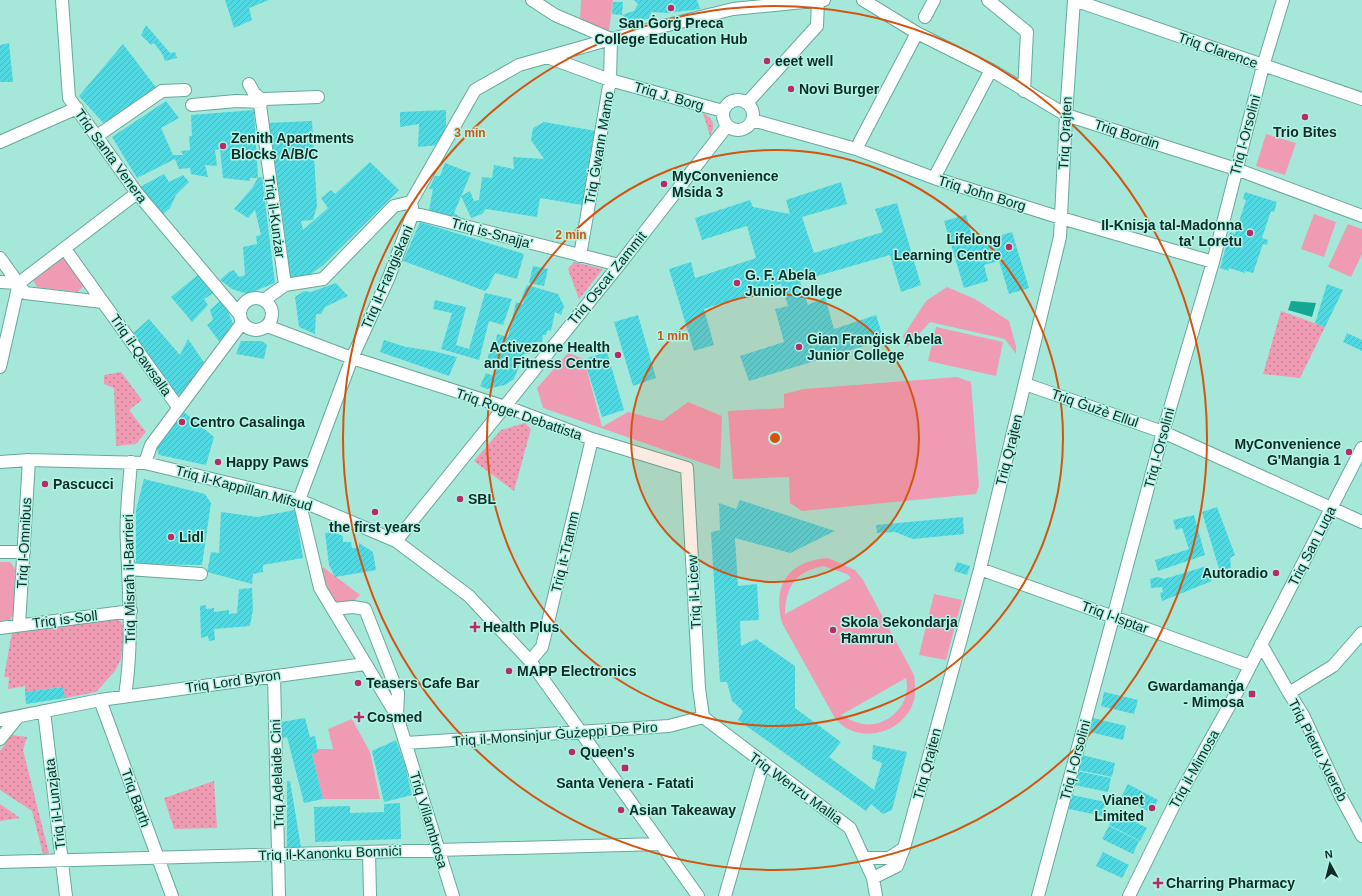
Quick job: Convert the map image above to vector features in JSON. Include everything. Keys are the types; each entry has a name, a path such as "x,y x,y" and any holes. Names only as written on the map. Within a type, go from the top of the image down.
{"street":[{"name":"Triq Santa Venera","path":"62,0 69,98 137,193 241,319"},
{"path":"532,0 555,15 611,39 733,10 821,1 817,26 747,103"},
{"name":"Triq Bordin","path":"863,0 917,33 990,70 1066,115 1236,169 1362,216"},
{"path":"925,17 934,0"},
{"path":"988,0 1027,32 1024,91"},
{"name":"Triq Clarence","path":"1074,0 1362,99"},
{"name":"Triq Qrajten","path":"873,878 896,866 904,848 980,569 1060,237 1066,115 1074,0"},
{"name":"Triq l-Orsolini","path":"1038,896 1163,432 1213,262 1263,66 1283,0"},
{"path":"856,149 917,33"},
{"name":"Triq il-Franġiskani","path":"299,500 352,358 389,277 412,208 475,90 519,65 611,39"},
{"name":"Triq Ġwann Mamo","path":"580,256 610,80 611,39"},
{"name":"Triq J. Borg","path":"547,57 610,80 723,111"},
{"path":"934,178 990,70"},
{"path":"249,84 254,93 262,101"},
{"path":"97,136 162,91 185,90"},
{"path":"192,105 236,101 262,101 264,99 318,97"},
{"path":"738,100 747,103 752,111 752,120 741,130 736,130 727,126 723,117 723,111 725,107 733,101 738,100"},
{"name":"Triq il-Kunżar","path":"262,101 260,108 285,285"},
{"path":"0,142 77,108"},
{"name":"Triq John Borg","path":"752,120 856,149 934,178 1061,218 1213,262"},
{"name":"Triq Oscar Zammit","path":"396,541 619,265 727,126"},
{"path":"0,282 19,283 137,193"},
{"path":"264,300 285,285 323,279 394,206 412,208"},
{"name":"Triq is-Snajja'","path":"412,208 580,256 619,265"},
{"name":"Triq il-Qawsalla","path":"65,249 178,407"},
{"path":"0,258 19,283 0,368"},
{"name":"Triq il-Qawsalla","path":"19,283 25,293 104,302"},
{"name":"Triq Santa Venera","path":"217,289 244,303"},
{"path":"145,463 151,445 241,319 244,303 254,298 264,300 268,303 272,312 270,322 267,326 257,330 252,330 241,319"},
{"path":"267,326 352,358"},
{"name":"Triq Roger Debattista","path":"352,358 504,407 592,439 687,468"},
{"name":"Triq Ġużè Ellul","path":"1025,384 1163,432 1362,522"},
{"name":"Triq it-Tramm","path":"530,661 542,647 592,439"},
{"name":"Triq San Luqa","path":"1262,644 1362,448"},
{"name":"Triq il-Kappillan Mifsud","path":"0,462 29,460 145,463 299,500 396,541 469,596 530,661 698,896"},
{"name":"Triq l-Omnibus","path":"19,625 29,460"},
{"name":"Triq Misraħ il-Barrieri","path":"125,696 129,670 131,611 126,542 131,462"},
{"name":"Triq il-Liċew","path":"687,468 699,688 703,717"},
{"path":"299,500 320,588 397,716 406,743"},
{"path":"0,552 24,552"},
{"path":"128,569 201,574"},
{"name":"Triq l-Isptar","path":"980,569 1250,666"},
{"path":"333,609 353,607 365,609 398,693 397,716"},
{"name":"Triq is-Soll","path":"0,628 131,611"},
{"path":"1288,693 1333,666 1362,633"},
{"name":"Triq il-Mimosa","path":"1129,896 1175,803 1262,644"},
{"name":"Triq Pietru Xuereb","path":"1262,644 1288,693 1303,715 1341,797 1362,836"},
{"name":"Triq Lord Byron","path":"100,700 366,664"},
{"name":"Triq Adelaide Cini","path":"274,676 279,896"},
{"path":"0,720 100,700"},
{"name":"Triq Barth","path":"100,700 172,896"},
{"name":"Triq il-Lunzjata","path":"44,711 66,896"},
{"path":"0,739 18,717"},
{"name":"Triq il-Monsinjur Ġużeppi De Piro","path":"406,743 669,726 703,717"},
{"name":"Triq Wenzu Mallia","path":"703,717 763,764 850,828 873,878 876,896"},
{"name":"Triq Villambrosa","path":"406,743 452,896"},
{"path":"725,896 763,764"},
{"name":"Triq il-Kanonku Bonniċi","path":"0,862 61,859 159,858 660,844"},
{"path":"864,858 889,858 904,848"},
{"path":"369,852 370,896"}],"shaded area":[{"path":"581,0 613,0 609,31 580,19"},
{"path":"703,113 712,120 713,123 713,129 710,136"},
{"path":"1266,134 1296,143 1285,175 1256,166"},
{"path":"1314,214 1336,222 1324,257 1301,249"},
{"path":"1348,224 1362,229 1362,254 1351,277 1328,267"},
{"path":"64,257 84,285 78,292 37,287 33,280"},
{"path":"574,262 603,269 579,299 568,269"},
{"path":"947,287 975,299 1009,321 1016,346 1016,354 1005,339 930,322 907,347 903,336 926,301"},
{"path":"1291,301 1316,303 1312,317 1288,310"},
{"path":"1281,311 1325,327 1300,378 1263,374"},
{"path":"936,327 1003,342 996,376 928,361"},
{"path":"568,353 584,359 602,427 628,412 662,421 688,402 722,416 720,469 543,408 537,388"},
{"path":"121,372 142,400 129,410 146,432 136,444 116,446 114,388 104,384 104,375"},
{"path":"957,377 971,382 979,486 976,494 802,511 790,503 789,477 733,479 728,411 784,408 784,394 804,389"},
{"path":"525,423 531,429 514,491 474,461 501,430"},
{"path":"828,558 855,570 863,580 914,675 915,694 910,710 904,718 888,730 868,734 858,733 846,728 836,720 782,623 779,597 782,586 787,577 794,570 803,564 814,560","holes":["823,566 847,574 851,578 785,614 787,596 794,582 805,572","906,678 907,686 904,701 895,713 882,722 874,724 861,724 841,715"]},
{"path":"0,562 10,562 15,569 14,613 10,620 0,621"},
{"path":"323,567 360,595 351,604 335,607 319,575"},
{"path":"934,594 962,600 946,660 919,655"},
{"path":"114,618 121,622 124,630 121,659 115,671 96,692 65,698 62,687 25,692 25,686 8,689 9,677 4,677 12,632"},
{"path":"352,719 370,752 380,799 323,799 312,754 317,749 333,749 328,729"},
{"path":"12,735 27,737 23,750 49,853 43,854 32,811 0,790 0,751"},
{"path":"214,781 217,828 174,829 164,798"},
{"path":"0,804 20,818 0,821"}],"building":[{"path":"225,0 269,0 249,8 252,20 234,28"},
{"path":"634,0 697,0 700,9 667,13 652,12 649,17 651,18 630,23 622,15 634,11 638,4"},
{"path":"613,2 623,2 622,15 612,14"},
{"path":"146,25 170,53 175,52 177,58 165,61 163,55 154,43 151,45 141,35"},
{"path":"9,43 13,82 0,82 0,45"},
{"path":"123,44 158,90 107,127 79,96"},
{"name":"Zenith Apartments Blocks A/B/C","path":"166,101 179,118 161,128 173,155 183,155 181,151 190,150 189,136 192,136 191,115 254,110 258,178 250,178 250,181 223,178 220,149 215,150 217,166 205,165 208,177 191,174 190,168 179,169 175,159 137,178 112,137"},
{"path":"446,110 446,126 440,145 418,147 419,124 400,127 400,112"},
{"path":"312,121 317,206 313,220 301,221 303,230 328,208 321,198 331,190 335,194 370,162 399,190 322,266 311,274 289,279 288,257 277,176 267,123"},
{"path":"544,122 596,131 582,205 540,198 537,217 486,209 482,214 471,218 461,196 470,191 474,201 479,200 482,177 492,178 494,165 514,169 513,157 544,159 531,140 533,128"},
{"path":"445,163 471,173 454,213 464,220 429,210 433,189 429,189 435,176 440,176"},
{"path":"164,174 169,182 183,175 189,182 176,195 170,208 161,216 138,188"},
{"path":"262,177 275,283 247,294 232,289 220,280 229,272 234,270 239,277 245,275 243,247 257,244 256,236 261,235 255,210 248,218 234,209 252,188 258,178"},
{"name":"G. F. Abela Junior College","path":"841,182 847,204 802,217 814,253 883,232 875,209 897,203 921,285 901,292 890,255 800,281 808,305 825,297 834,329 876,315 884,340 749,381 740,356 784,342 775,309 788,306 781,284 704,309 714,345 694,351 669,269 691,262 695,278 756,258 747,226 702,240 695,218 750,200 753,207 790,214 786,200"},
{"name":"Il-Knisja tal-Madonna ta' Loretu","path":"1245,192 1277,202 1274,212 1271,211 1262,238 1268,240 1267,245 1263,244 1253,273 1245,271 1245,273 1229,268 1229,271 1220,268 1230,232 1235,234 1246,200 1243,199"},
{"path":"966,215 974,243 1012,232 1029,288 1009,294 999,261 984,265 988,281 964,288 944,221"},
{"path":"420,222 524,254 517,279 495,273 485,291 403,261"},
{"path":"533,266 548,269 544,286 529,283"},
{"path":"199,274 214,293 204,299 208,305 192,322 171,297"},
{"path":"336,283 348,296 325,307 321,314 316,314 315,334 299,327 295,297 304,291 311,292"},
{"path":"1327,284 1343,290 1325,327 1315,323"},
{"path":"527,285 558,294 564,306 561,315 555,312 551,331 548,330 546,335 543,335 542,342 534,342 532,353 524,354 514,379 505,385 487,389 480,386 486,373 494,376 497,366 487,362 490,347 495,348 497,334 508,337 516,302 523,304 524,297 522,297"},
{"path":"485,293 512,299 503,325 489,321 479,360 441,349 452,313 433,309 435,300 466,307 456,345 469,349"},
{"path":"220,301 227,309 234,326 221,344 207,325 213,320 210,310"},
{"path":"638,315 656,378 633,386 614,322"},
{"path":"149,319 180,355 188,339 205,364 182,394 172,396 131,335"},
{"path":"1347,333 1362,340 1362,351 1343,342"},
{"path":"384,340 406,347 433,351 457,357 449,376 380,352"},
{"path":"241,341 262,341 267,345 264,359 236,354"},
{"path":"607,352 624,410 602,417 584,359"},
{"name":"Centro Casalinga","path":"178,407 214,437 206,465 159,455 155,444"},
{"name":"Lidl","path":"144,479 205,494 211,503 202,565 136,564 136,510"},
{"path":"740,500 835,531 790,553 735,538 738,586 757,584 759,620 740,621 741,646 756,639 795,666 795,708 841,742 829,757 874,790 882,763 872,759 873,745 907,752 892,810 883,814 871,804 866,811 738,720 743,711 732,701 727,682 720,682 711,532 720,530 719,503 736,509"},
{"path":"1217,507 1235,555 1230,558 1231,568 1220,572 1202,512"},
{"path":"295,510 303,558 263,565 263,572 253,574 252,584 207,572 211,552 219,553 221,512 257,517"},
{"path":"1194,515 1205,555 1158,571 1155,560 1189,549 1182,528 1176,530 1173,520"},
{"path":"963,517 964,534 913,539 895,532 877,533 876,525"},
{"path":"333,532 343,536 343,542 351,542 352,548 359,548 359,543 373,552 376,570 335,577 329,565 325,533"},
{"path":"957,562 970,566 967,575 954,571"},
{"path":"1207,566 1212,581 1162,601 1160,593 1163,592 1162,587 1151,588 1150,579 1158,577 1164,579"},
{"path":"252,588 253,609 250,626 214,629 215,640 209,641 208,636 201,638 200,606 206,605 206,609 214,608 214,612 229,610 229,614 237,613 239,589"},
{"path":"63,687 65,698 26,704 25,692"},
{"path":"1104,692 1138,700 1134,714 1101,706"},
{"path":"305,718 310,737 315,736 318,752 312,754 323,799 304,803 287,737 281,739 281,722"},
{"path":"1093,718 1126,726 1123,740 1090,732"},
{"path":"396,740 405,765 412,795 384,802 372,751"},
{"path":"1082,755 1115,763 1112,777 1078,770"},
{"path":"1077,771 1111,778 1108,792 1074,785"},
{"path":"287,781 290,781 301,847 287,847"},
{"path":"1128,784 1158,800 1152,813 1121,797"},
{"path":"1072,795 1106,802 1102,816 1069,809"},
{"path":"400,803 401,839 315,842 314,807 350,806 350,813 384,812 384,804"},
{"path":"1116,812 1147,828 1140,841 1109,825"},
{"path":"1109,826 1139,841 1133,854 1102,839"},
{"path":"1103,852 1129,865 1122,878 1096,866"}],"place":[{"name":"San Ġorġ Preca College Education Hub","path":"671,8"},
{"name":"eeet well","path":"767,61"},
{"name":"Novi Burger","path":"791,89"},
{"name":"Trio Bites","path":"1305,117"},
{"name":"Zenith Apartments Blocks A/B/C","path":"223,146"},
{"name":"MyConvenience Msida 3","path":"664,184"},
{"name":"Il-Knisja tal-Madonna ta' Loretu","path":"1250,233"},
{"name":"Lifelong Learning Centre","path":"1009,247"},
{"name":"G. F. Abela Junior College","path":"737,283"},
{"name":"Gian Franġisk Abela Junior College","path":"799,347"},
{"name":"Activezone Health and Fitness Centre","path":"618,355"},
{"name":"Centro Casalinga","path":"182,422"},
{"name":"MyConvenience G'Mangia 1","path":"1349,452"},
{"name":"Happy Paws","path":"218,462"},
{"name":"Pascucci","path":"45,484"},
{"name":"SBL","path":"460,499"},
{"name":"the first years","path":"375,512"},
{"name":"Lidl","path":"171,537"},
{"name":"Autoradio","path":"1276,573"},
{"name":"Health Plus","path":"475,627"},
{"name":"Skola Sekondarja Ħamrun","path":"833,630"},
{"name":"MAPP Electronics","path":"509,671"},
{"name":"Teasers Cafe Bar","path":"358,683"},
{"name":"Gwardamanġa - Mimosa","path":"1252,694"},
{"name":"Cosmed","path":"359,717"},
{"name":"Queen's","path":"572,752"},
{"name":"Santa Venera - Fatati","path":"625,768"},
{"name":"Vianet Limited","path":"1152,808"},
{"name":"Asian Takeaway","path":"621,810"},
{"name":"Charring Pharmacy","path":"1158,883"}]}
